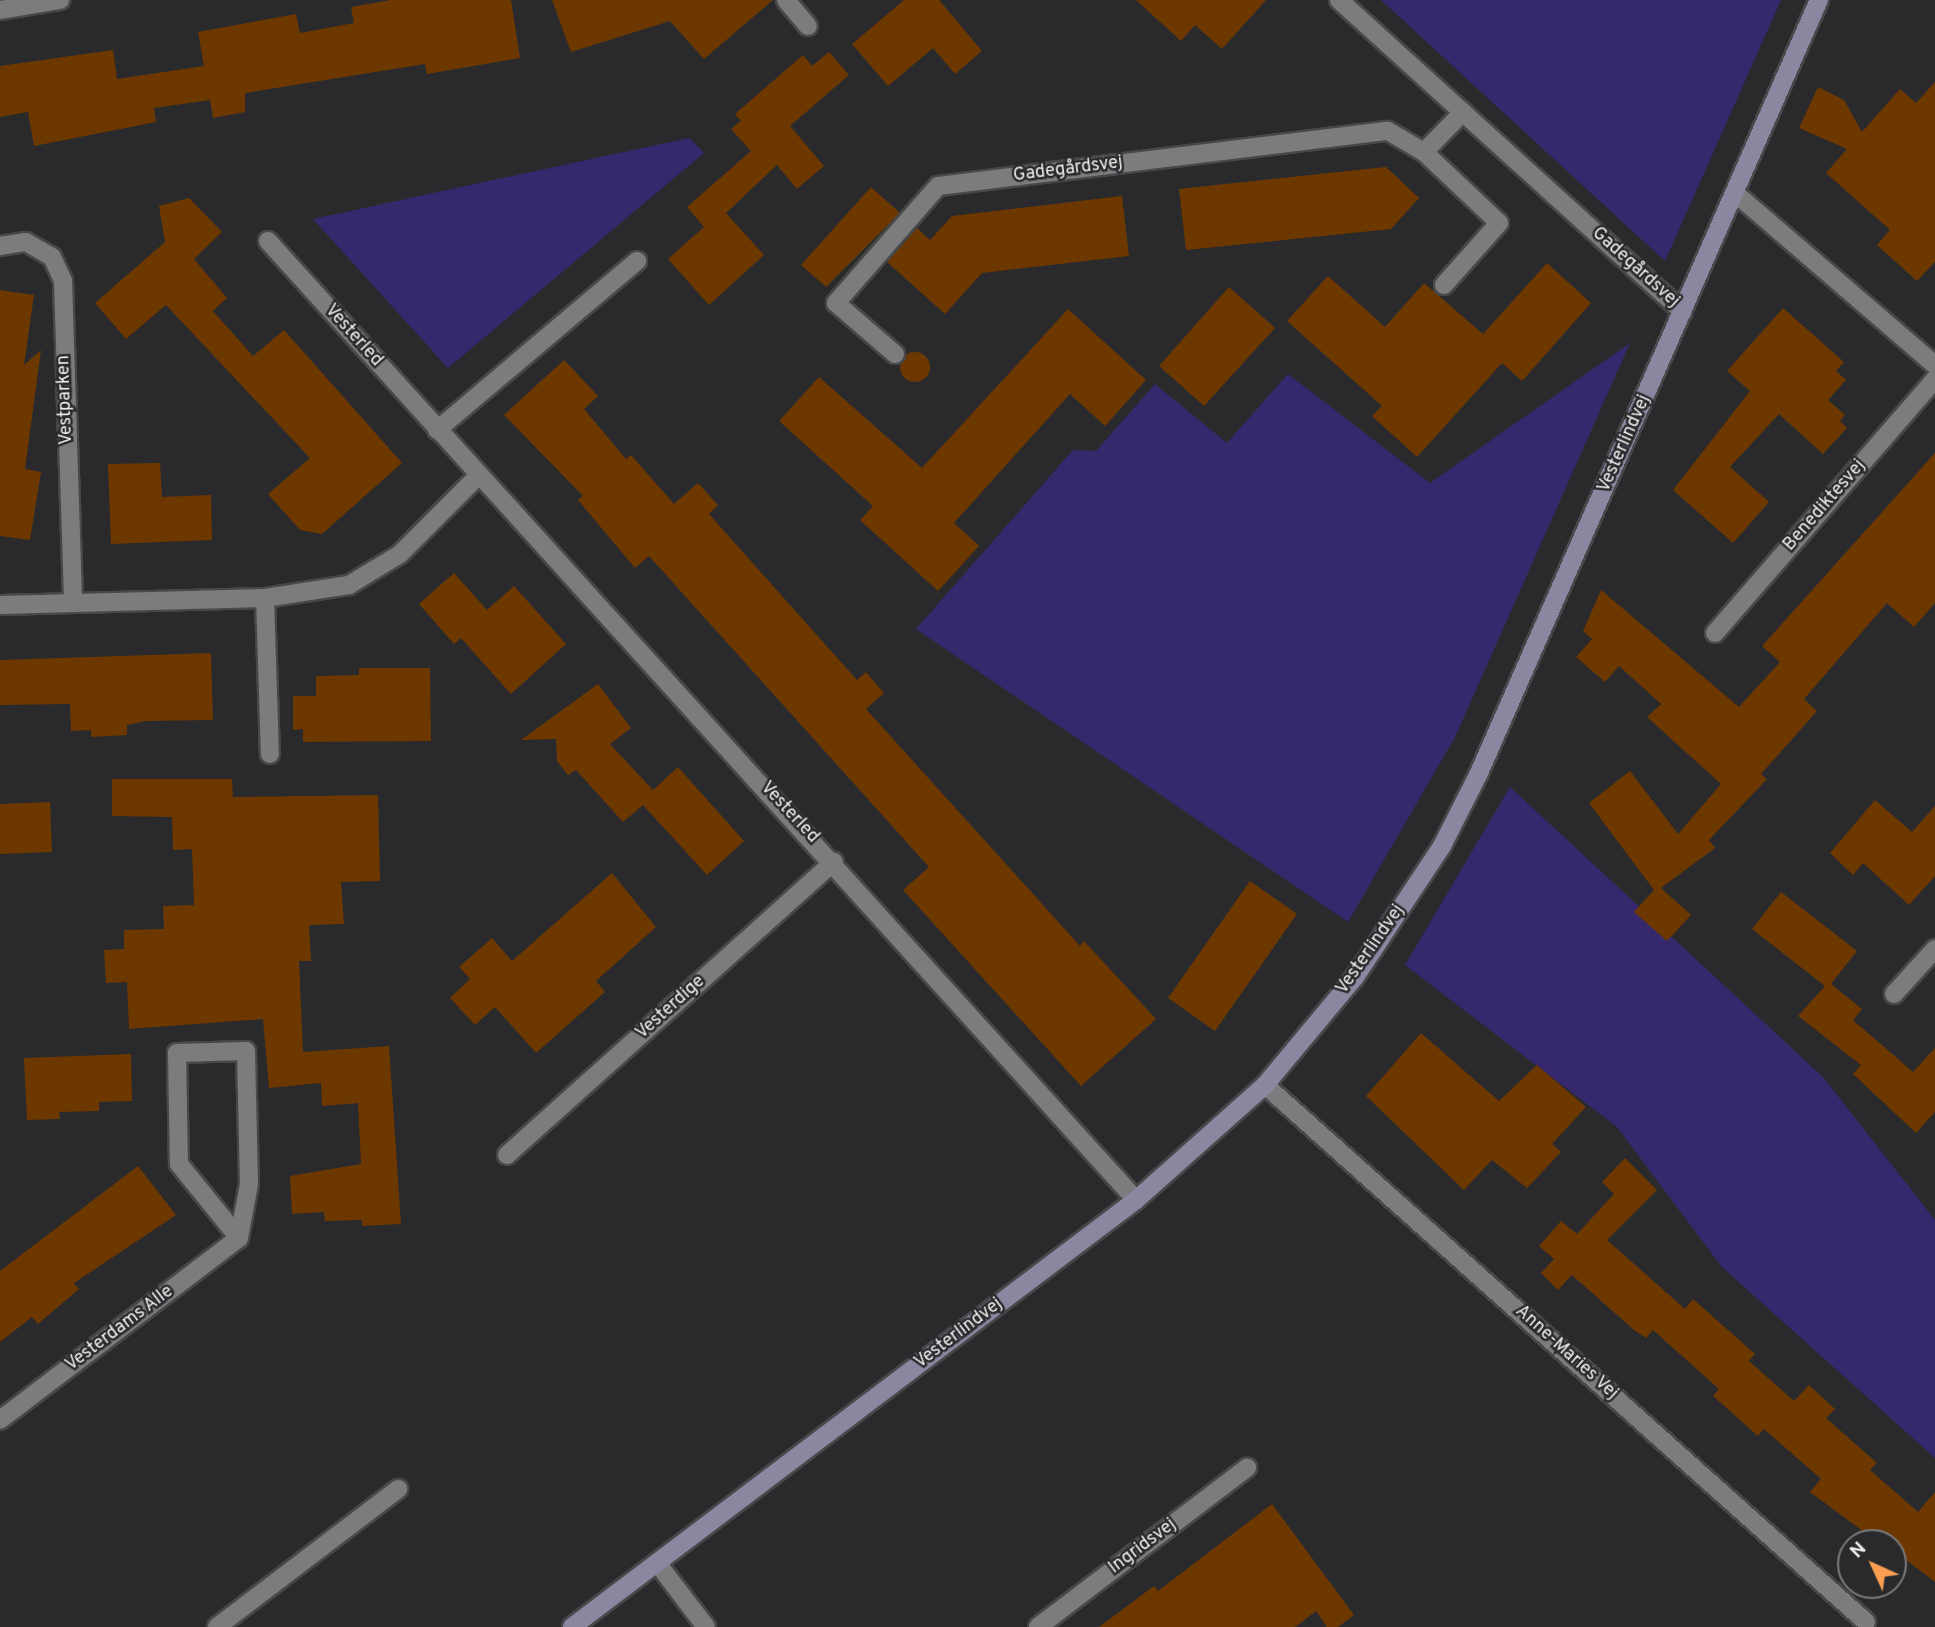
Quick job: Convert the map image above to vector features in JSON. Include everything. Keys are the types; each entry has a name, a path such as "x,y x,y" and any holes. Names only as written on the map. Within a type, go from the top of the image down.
{"street":[{"path":"0,10 60,0"},
{"path":"786,0 808,26"},
{"name":"Gadegårdsvej","path":"1339,0 1683,312"},
{"name":"Vesterlindvej","path":"572,1627 1136,1200 1265,1085 1355,977 1442,846 1683,312 1819,0"},
{"path":"1424,152 1463,112"},
{"name":"Gadegårdsvej","path":"895,354 836,303 938,186 1388,131 1424,152 1499,223 1444,285"},
{"path":"1735,193 1935,365"},
{"name":"Vesterled","path":"268,241 477,477 834,862 1136,1200"},
{"name":"Vestparken","path":"0,246 26,242 52,257 63,281 73,602"},
{"path":"437,430 637,261"},
{"name":"Benediktesvej","path":"1715,633 1935,379"},
{"path":"0,605 265,598 349,585 400,554 477,477"},
{"path":"265,598 270,754"},
{"name":"Vesterdige","path":"507,1155 834,862"},
{"path":"1894,994 1935,948"},
{"path":"246,1051 249,1184 239,1238 179,1164 177,1053 246,1051"},
{"name":"Anne-Maries Vej","path":"1265,1085 1866,1622"},
{"name":"Vesterdams Alle","path":"0,1420 239,1238"},
{"name":"Ingridsvej","path":"1038,1627 1247,1468"},
{"path":"217,1627 398,1489"},
{"path":"657,1564 706,1627"}],"shaded area":[{"path":"1381,0 1781,0 1665,261"},
{"path":"689,138 704,153 448,368 313,219"},
{"path":"1630,343 1455,737 1348,922 916,629 1073,450 1096,451 1155,384 1227,443 1288,374 1430,483"},
{"path":"1510,787 1823,1077 1935,1220 1935,1458 1721,1266 1617,1127 1405,965"}],"building":[{"path":"391,0 511,0 520,58 427,74 425,64 245,93 245,112 213,118 210,100 154,108 156,122 34,146 28,112 0,117 0,66 113,50 117,79 204,66 198,32 296,14 300,33 354,23 351,7"},
{"path":"552,0 773,0 704,59 670,21 571,52"},
{"path":"904,0 939,0 982,51 955,74 933,48 888,86 852,44"},
{"path":"1136,0 1266,0 1222,49 1195,25 1181,41"},
{"path":"829,52 849,75 790,126 824,166 797,189 777,165 726,213 764,255 709,305 668,259 704,227 687,207 751,151 731,129 741,121 735,114 803,55 812,66"},
{"path":"1935,82 1935,262 1917,281 1877,245 1890,230 1826,173 1847,149 1799,128 1818,87 1844,100 1862,132 1900,89 1916,103"},
{"path":"1386,167 1419,198 1391,229 1186,250 1179,189"},
{"path":"871,187 900,213 826,287 801,265"},
{"path":"1122,196 1129,256 982,273 945,314 887,262 917,228 930,240 952,216"},
{"path":"189,198 222,232 194,259 227,298 213,311 253,356 284,330 402,463 322,534 300,530 268,494 310,458 166,305 126,339 95,303 165,242 159,206"},
{"path":"1547,263 1591,303 1522,381 1502,363 1417,457 1372,416 1382,406 1287,321 1328,276 1385,327 1424,283 1483,334"},
{"path":"1229,287 1275,328 1204,406 1159,366"},
{"path":"0,290 34,295 24,365 41,350 25,469 41,472 30,540 0,536"},
{"path":"1783,308 1844,362 1836,371 1846,380 1828,400 1845,415 1840,421 1847,428 1823,454 1779,414 1730,467 1769,502 1733,543 1673,490 1750,391 1727,371"},
{"path":"1068,309 1146,380 1105,426 1070,394 954,523 979,546 938,591 860,520 873,506 779,421 819,377 922,468"},
{"path":"915,352 926,356 930,367 926,378 915,382 904,378 900,367 904,356"},
{"path":"564,360 598,396 584,409 626,459 631,455 674,504 698,483 718,505 709,514 857,680 866,672 884,693 866,709 1080,946 1084,941 1156,1019 1081,1086 903,890 929,867 649,556 635,568 578,500 583,496 504,415"},
{"path":"1935,453 1935,603 1914,627 1887,603 1804,699 1817,711 1761,774 1767,779 1709,840 1715,848 1661,888 1691,915 1667,941 1634,912 1654,890 1589,803 1630,771 1678,834 1721,784 1647,717 1661,704 1619,666 1605,682 1576,657 1592,639 1583,631 1601,590 1739,707 1780,662 1762,646"},
{"path":"160,463 162,497 211,495 212,540 111,544 108,464"},
{"path":"454,573 487,610 514,586 566,644 511,694 461,638 454,644 419,604"},
{"path":"211,653 213,720 146,721 127,725 127,735 91,737 91,730 71,731 70,704 0,705 0,660"},
{"path":"359,668 430,668 431,741 303,742 303,729 293,730 293,696 316,696 316,676 359,675"},
{"path":"598,684 631,728 610,744 653,790 678,767 744,841 707,875 643,805 623,822 576,770 568,775 557,761 556,739 521,740"},
{"path":"112,779 232,779 233,797 378,795 380,881 341,882 344,924 309,925 311,961 299,961 303,1052 389,1046 401,1224 362,1226 362,1220 325,1221 324,1212 292,1214 290,1176 361,1164 358,1103 322,1106 321,1083 269,1088 263,1019 129,1029 127,982 106,983 104,950 124,949 124,930 164,929 163,906 194,905 192,849 173,850 172,817 112,816"},
{"path":"1875,800 1912,832 1935,806 1935,876 1909,905 1863,863 1853,875 1830,853"},
{"path":"50,802 52,852 0,854 0,804"},
{"path":"612,873 656,927 596,981 605,992 536,1053 495,1007 475,1025 450,998 470,979 459,967 492,938 512,961"},
{"path":"1250,881 1297,914 1215,1031 1168,998"},
{"path":"1781,892 1857,951 1831,984 1862,1009 1853,1020 1913,1072 1935,1048 1935,1112 1916,1133 1853,1074 1861,1065 1798,1016 1825,986 1752,929"},
{"path":"1421,1033 1499,1101 1537,1065 1586,1107 1552,1144 1561,1152 1527,1188 1492,1160 1464,1190 1366,1096"},
{"path":"131,1054 132,1101 99,1102 99,1111 59,1112 60,1119 27,1120 24,1058"},
{"path":"1625,1158 1657,1190 1607,1240 1685,1309 1693,1299 1755,1354 1749,1361 1794,1401 1809,1385 1835,1409 1826,1418 1877,1463 1870,1470 1918,1512 1935,1492 1935,1582 1907,1561 1907,1529 1860,1529 1810,1492 1821,1479 1764,1429 1758,1436 1713,1396 1719,1389 1653,1330 1646,1338 1634,1330 1572,1275 1558,1290 1541,1273 1554,1259 1539,1246 1561,1221 1577,1234 1614,1194 1602,1182"},
{"path":"138,1166 176,1215 74,1283 79,1289 38,1324 32,1317 0,1342 0,1271"},
{"path":"1272,1504 1354,1615 1338,1627 1327,1627 1316,1611 1295,1627 1099,1627 1154,1586 1158,1591"}]}
